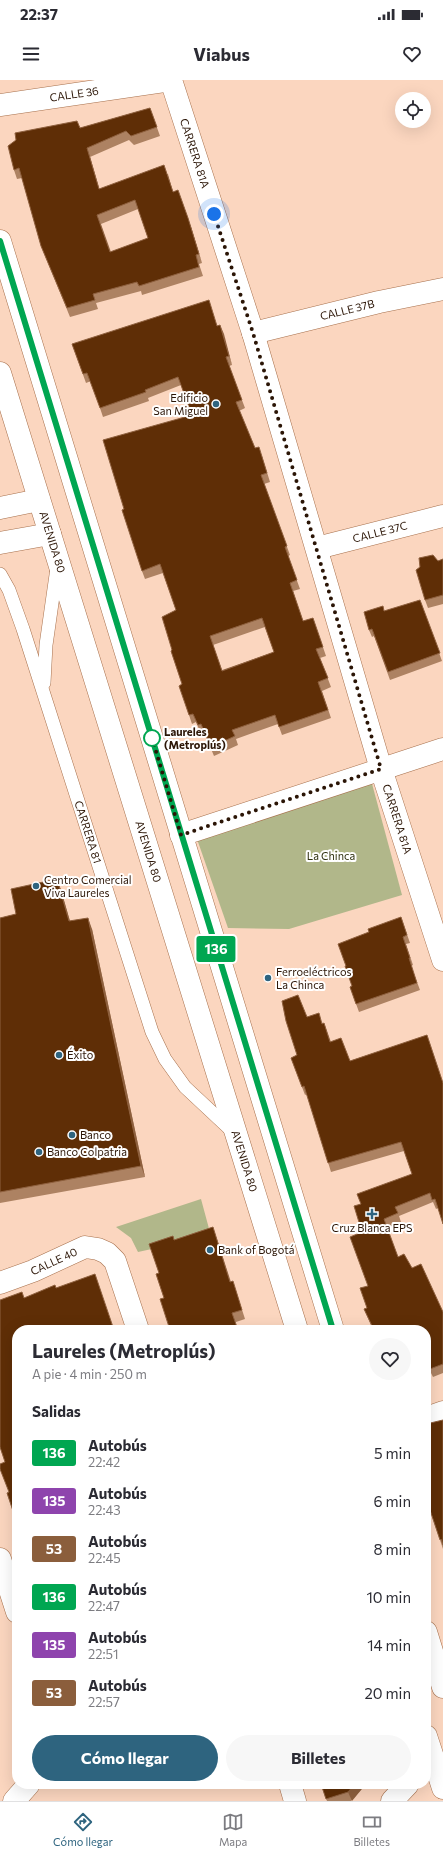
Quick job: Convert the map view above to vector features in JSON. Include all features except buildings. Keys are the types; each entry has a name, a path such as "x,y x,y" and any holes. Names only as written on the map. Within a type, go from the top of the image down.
{"main road":[{"name":"CALLE 36","path":"0,105 171,80"},
{"name":"CARRERA 81A","path":"171,80 253,333 381,769 443,960"},
{"path":"0,241 331,1325"},
{"name":"CALLE 37B","path":"253,333 379,302 443,289"},
{"name":"AVENIDA 80","path":"0,373 295,1325"},
{"path":"0,508 40,500"},
{"name":"CALLE 37C","path":"317,548 443,516"},
{"path":"0,543 50,534"},
{"path":"181,835 443,749"},
{"name":"CALLE 40","path":"0,1283 33,1272 85,1247 98,1249 107,1253 115,1261 136,1325"},
{"path":"431,1416 443,1412"},
{"path":"0,1559 12,1596"},
{"path":"431,1648 443,1687"},
{"path":"431,1765 443,1788"},
{"path":"14,1801 25,1789"},
{"path":"291,1789 295,1801"},
{"path":"392,1801 403,1789"}],"lane":[{"path":"43,691 46,645 58,560"},
{"name":"CARRERA 81","path":"0,574 9,590 43,691 152,1032 164,1060 185,1086 236,1135"}],"green space":[{"name":"La Chinca","path":"371,780 402,895 289,929 228,928 197,839"},
{"path":"201,1199 211,1236 138,1252 131,1238 116,1227"}],"bus line":[{"name":"136","path":"0,241 331,1325"}],"place":[{"name":"Edificio San Miguel","path":"216,404"},
{"name":"Laureles (Metroplús)","path":"152,738"},
{"name":"Centro Comercial Viva Laureles","path":"36,886"},
{"name":"Ferroeléctricos La Chinca","path":"268,978"},
{"name":"Éxito","path":"59,1055"},
{"name":"Banco","path":"72,1135"},
{"name":"Banco Colpatria","path":"39,1152"},
{"name":"Cruz Blanca EPS","path":"372,1214"},
{"name":"Bank of Bogotá","path":"210,1250"}],"route":[{"path":"152,738 181,835 381,769 253,333 214,214"}]}
